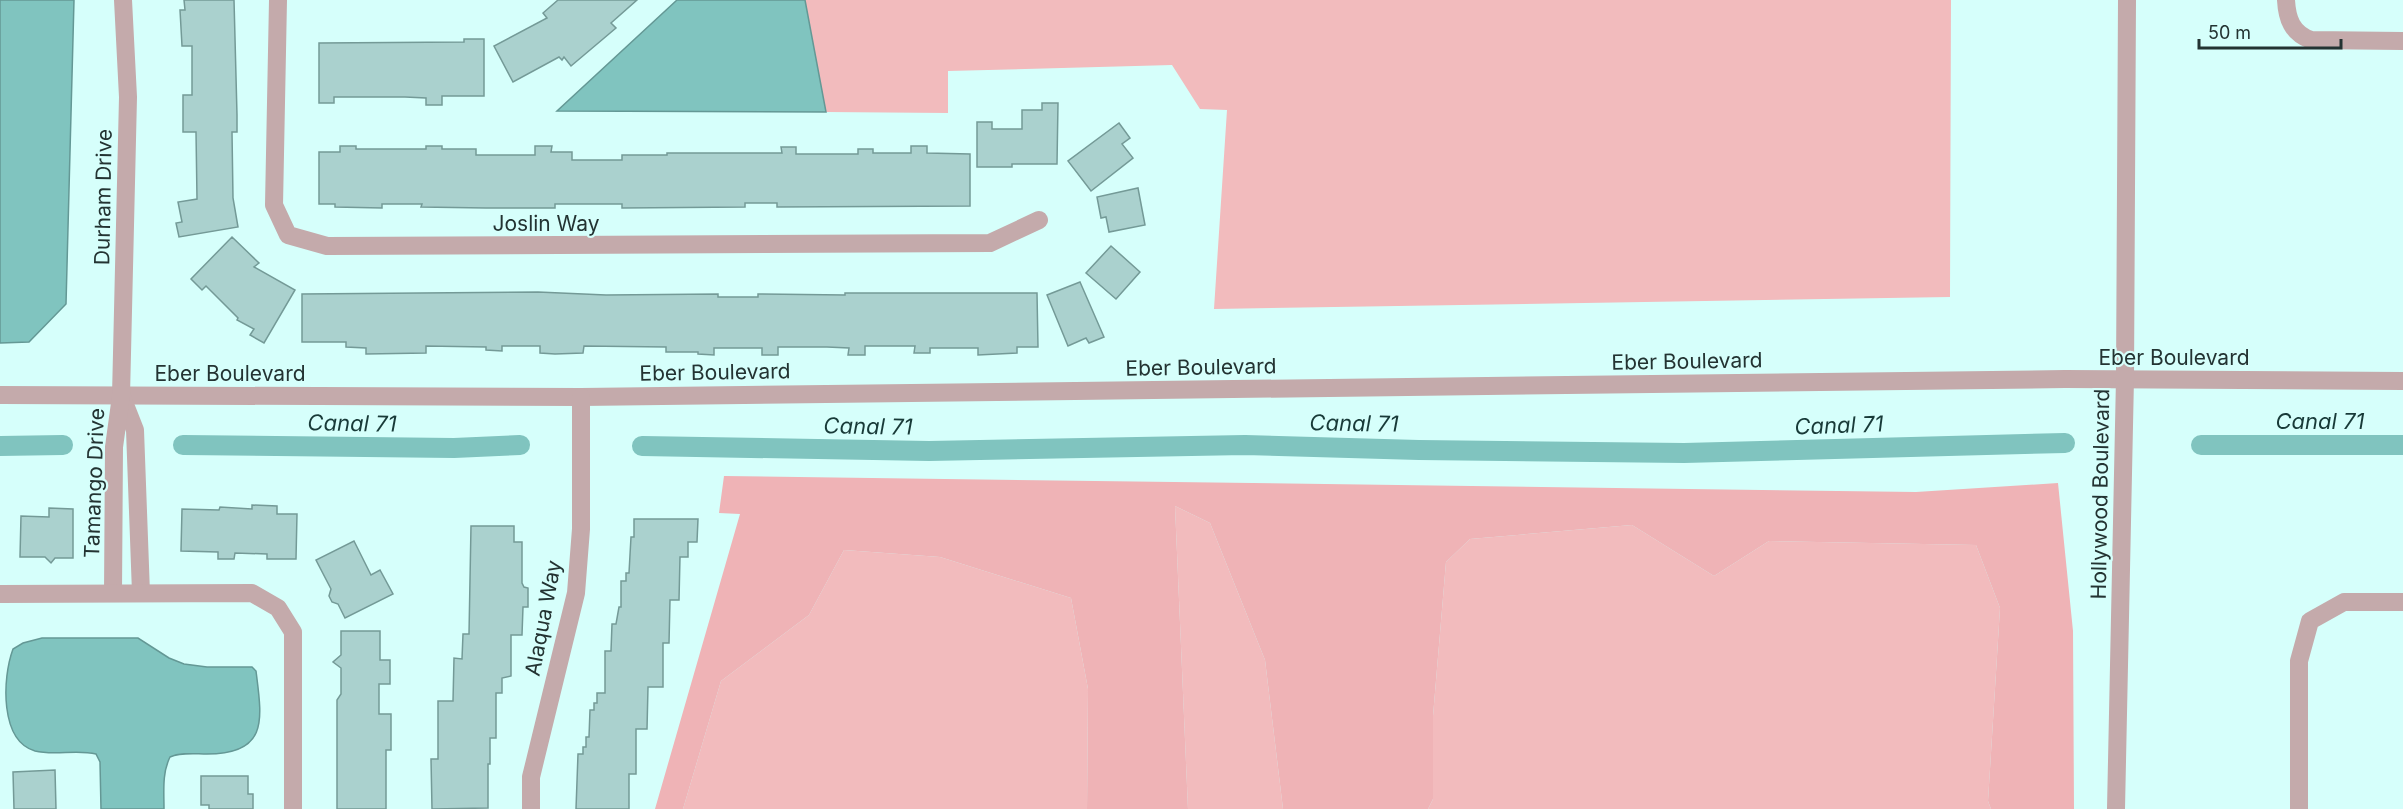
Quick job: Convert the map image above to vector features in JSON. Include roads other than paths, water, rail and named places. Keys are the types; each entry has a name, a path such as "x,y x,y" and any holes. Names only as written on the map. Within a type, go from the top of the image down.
{"street":[{"name":"Durham Drive","path":"121,396 128,97 123,0"},
{"name":"Joslin Way","path":"278,0 274,205 288,235 327,246 990,243 1039,220"},
{"name":"Hollywood Boulevard","path":"2116,809 2125,378 2127,0"},
{"path":"2286,1 2292,26 2298,33 2311,40 2403,41"},
{"name":"Eber Boulevard","path":"0,395 580,397 2125,378 2403,381"},
{"name":"Tamango Drive","path":"121,396 135,430 141,593"},
{"name":"Tamango Drive","path":"113,593 114,447 121,396"},
{"name":"Alaqua Way","path":"531,809 531,777 576,593 580,529 580,397"},
{"path":"114,546 139,543"},
{"path":"0,594 252,592 278,608 293,632 293,809"},
{"path":"2299,809 2299,661 2310,621 2344,602 2403,602"}],"water":[{"path":"0,0 74,0 66,304 29,342 0,343"},
{"path":"677,0 805,0 826,112 557,111"},
{"path":"42,638 138,638 169,658 184,664 207,667 252,667 256,671 260,704 257,730 242,748 227,752 183,754 170,757 165,776 164,809 101,809 100,762 96,754 35,751 24,745 15,735 10,722 6,692 9,662 13,649 23,643"}],"waterway":[{"name":"Canal 71","path":"642,446 929,451 1245,445 1419,450 1684,453 2065,443"},
{"name":"Canal 71","path":"0,446 63,445"},
{"name":"Canal 71","path":"183,445 454,448 520,445"},
{"name":"Canal 71","path":"2201,445 2403,445"}]}
